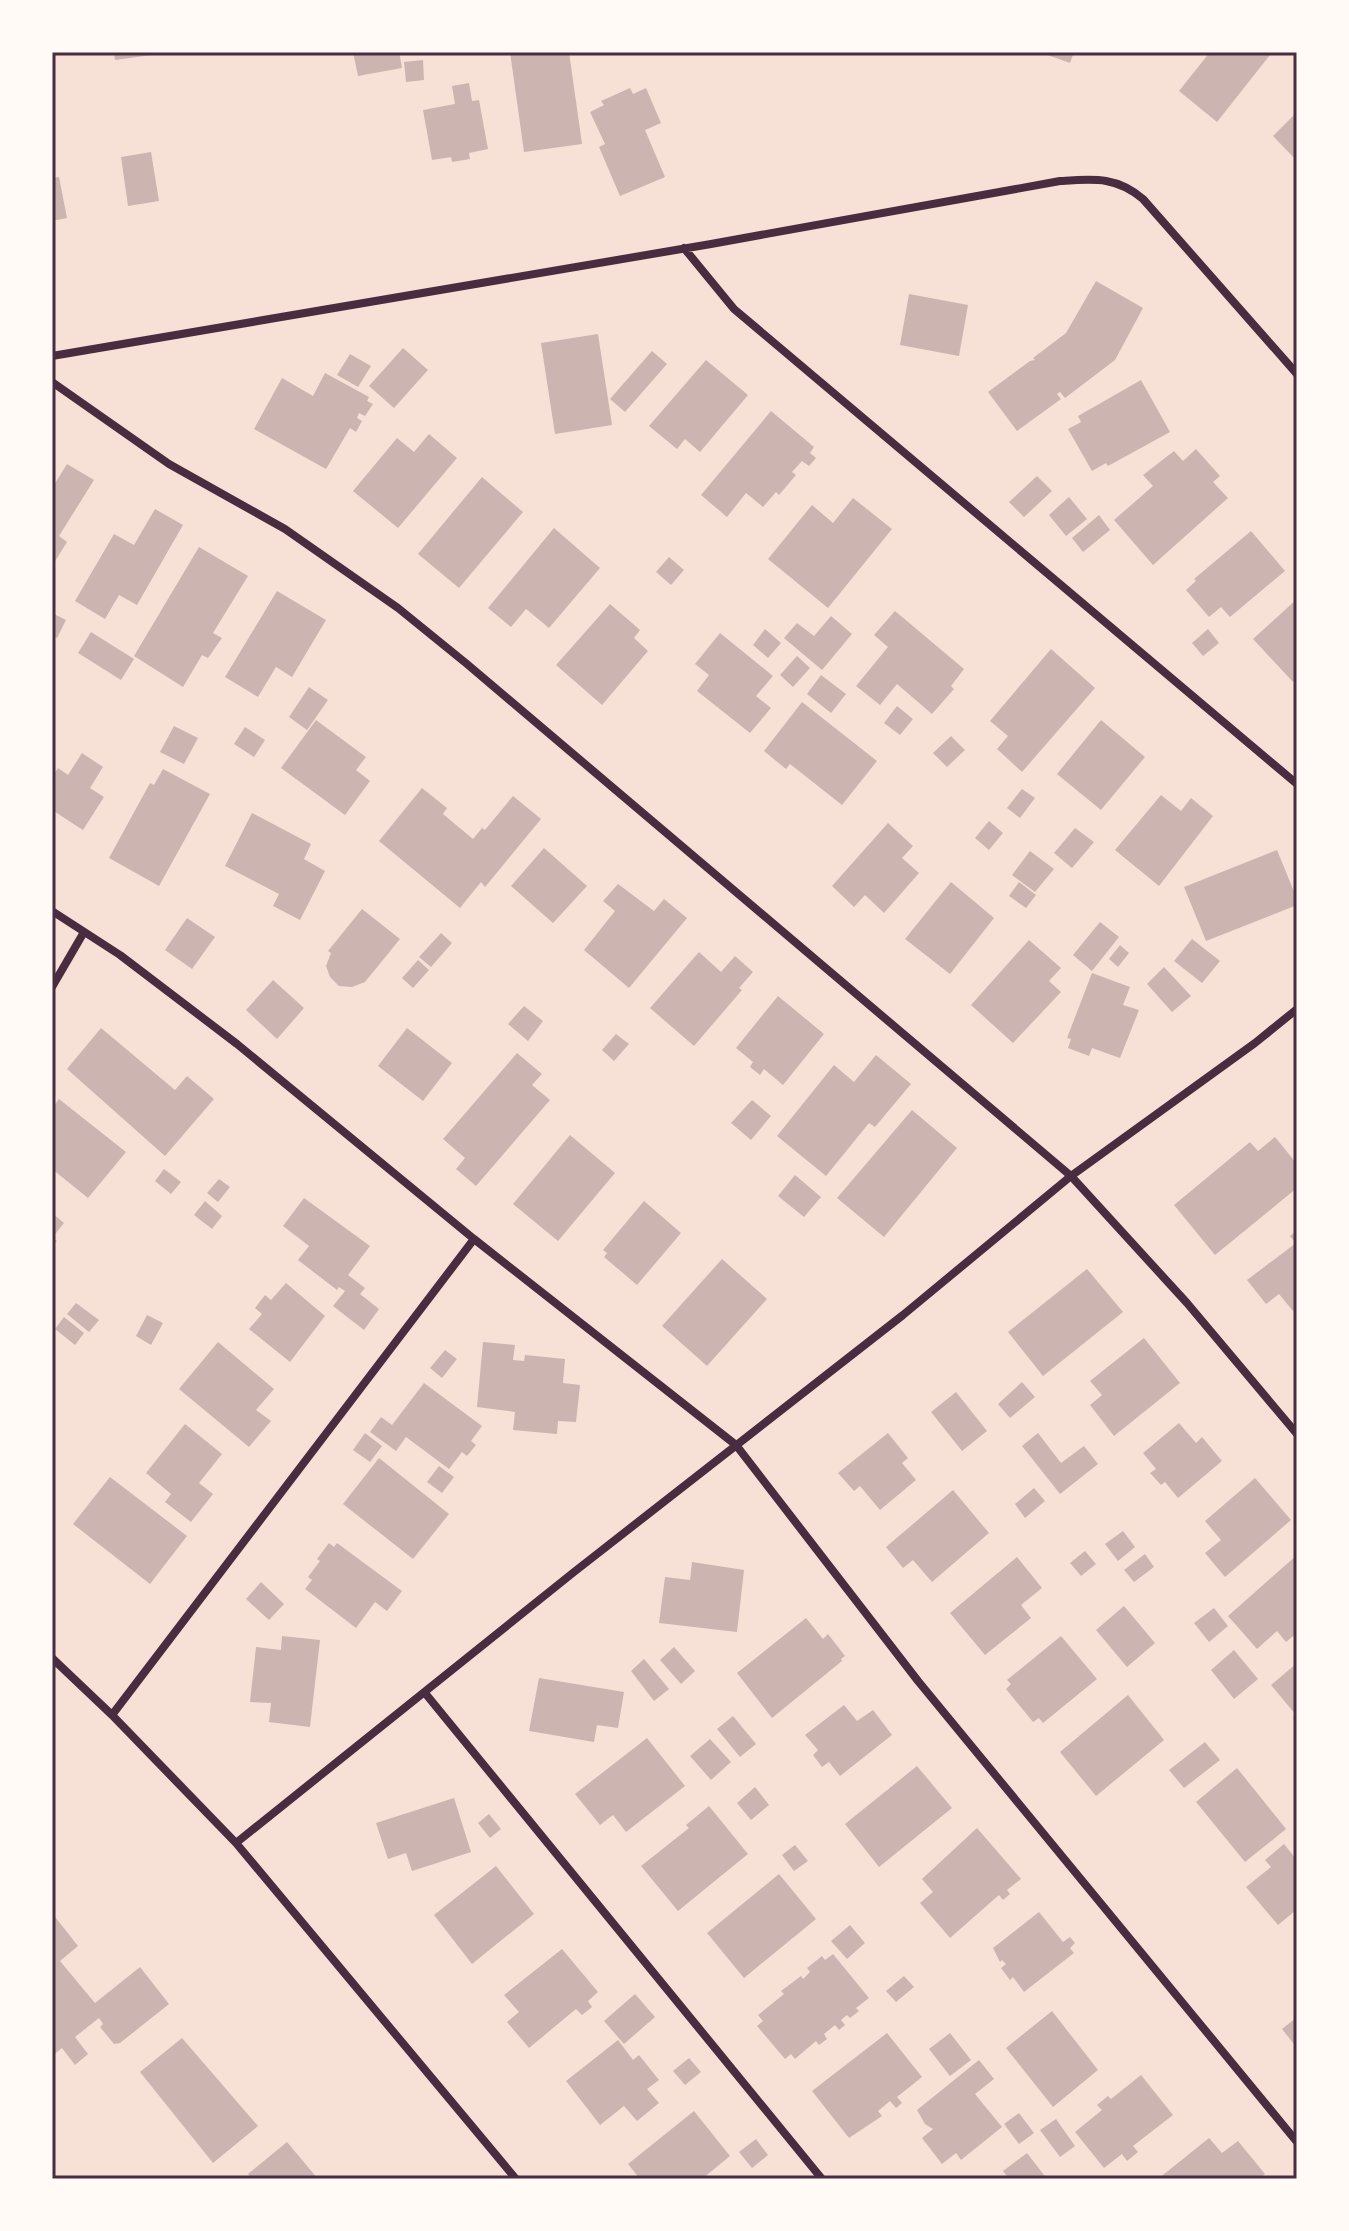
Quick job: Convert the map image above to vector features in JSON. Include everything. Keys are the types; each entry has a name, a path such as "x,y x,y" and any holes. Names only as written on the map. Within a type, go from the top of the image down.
{"street":[{"path":"52,356 1060,181 1093,179 1122,184 1155,212 1297,374"},
{"path":"684,248 734,309 1297,784"},
{"path":"52,382 169,464 285,529 398,608 1071,1176 1187,1303 1297,1434"},
{"path":"52,911 120,955 237,1044 474,1239 736,1445 918,1681 1297,2142"},
{"path":"52,987 84,932"},
{"path":"236,1843 903,1315 1071,1176 1297,1009"},
{"path":"112,1715 474,1239"},
{"path":"52,1658 236,1843 516,2179"},
{"path":"425,1693 822,2179"}],"building":[{"path":"114,52 159,52 159,54 115,60"},
{"path":"353,52 399,52 402,68 358,76"},
{"path":"510,52 569,52 582,144 524,152"},
{"path":"1039,52 1074,52 1070,63"},
{"path":"1210,52 1265,52 1270,55 1217,122 1179,91"},
{"path":"423,60 424,80 406,82 404,62"},
{"path":"469,83 472,101 479,100 488,149 469,153 470,159 452,162 451,157 432,160 423,110 455,104 452,86"},
{"path":"630,88 633,94 646,88 661,123 645,130 665,177 620,196 599,147 605,144 590,112 604,105 601,101"},
{"path":"1297,112 1297,161 1273,136"},
{"path":"151,152 159,201 128,206 121,157"},
{"path":"59,177 67,218 52,221 52,178"},
{"path":"1096,281 1143,308 1115,360 1065,398 1060,392 1057,394 1061,399 1017,431 988,392 1035,360 1033,358 1066,333"},
{"path":"909,294 968,305 959,356 900,345"},
{"path":"598,334 612,425 555,434 541,343"},
{"path":"403,348 428,370 394,408 369,386"},
{"path":"652,351 667,364 625,412 610,399"},
{"path":"350,354 371,366 358,387 337,375"},
{"path":"706,360 748,395 700,452 685,439 677,449 649,426"},
{"path":"325,373 369,397 367,401 373,404 365,416 359,413 357,418 362,421 356,432 350,428 326,469 254,429 282,378 313,396"},
{"path":"1141,380 1170,432 1108,466 1106,463 1092,471 1068,429 1081,422 1078,416"},
{"path":"771,411 814,447 810,453 816,458 809,466 802,461 792,472 796,475 779,495 776,492 763,507 746,493 727,517 701,495"},
{"path":"429,434 457,458 398,528 353,491 397,438 414,452"},
{"path":"1196,449 1220,476 1213,482 1228,498 1153,565 1114,520 1153,486 1143,475 1174,451 1183,461"},
{"path":"67,464 94,480 59,536 67,542 52,566 52,484"},
{"path":"1037,476 1052,491 1024,517 1009,502"},
{"path":"482,477 523,512 459,588 418,554"},
{"path":"1069,497 1087,519 1066,536 1049,515"},
{"path":"853,498 892,529 828,608 768,559 812,505 833,523"},
{"path":"155,509 183,525 137,605 119,595 105,619 75,601 114,534 134,545"},
{"path":"1099,515 1110,530 1083,552 1072,538"},
{"path":"554,528 600,568 549,628 526,609 511,627 488,608"},
{"path":"1251,531 1285,571 1230,617 1221,607 1209,617 1186,590 1196,581 1194,579"},
{"path":"199,547 248,576 213,633 222,638 208,658 202,655 183,687 134,656"},
{"path":"669,557 684,570 671,585 656,572"},
{"path":"277,591 326,620 292,677 276,667 258,697 225,677"},
{"path":"1297,599 1297,678 1293,682 1253,639"},
{"path":"610,604 640,630 634,638 648,651 602,705 556,665"},
{"path":"895,611 964,669 951,686 954,689 932,714 897,684 880,705 856,686 888,647 874,635"},
{"path":"52,613 66,620 57,638 52,635"},
{"path":"831,616 852,634 822,670 784,638 797,623 814,636"},
{"path":"765,629 781,643 768,658 753,645"},
{"path":"1208,629 1219,643 1203,656 1192,643"},
{"path":"91,632 134,659 121,680 78,653"},
{"path":"720,633 773,676 756,696 771,708 750,733 697,691 709,675 695,664"},
{"path":"1051,649 1095,688 1022,772 997,749 1008,736 990,721"},
{"path":"797,656 810,668 793,687 780,675"},
{"path":"821,675 846,694 831,713 807,694"},
{"path":"309,687 328,700 307,730 289,717"},
{"path":"802,702 877,761 842,805 790,764 786,769 764,751"},
{"path":"897,706 913,719 900,735 884,723"},
{"path":"316,720 366,757 356,770 370,781 345,815 281,768"},
{"path":"1101,720 1145,757 1101,810 1057,774"},
{"path":"174,726 198,738 184,764 160,752"},
{"path":"245,727 265,740 254,757 234,744"},
{"path":"951,736 965,750 947,767 933,753"},
{"path":"82,753 103,767 90,788 104,797 83,830 52,810 52,777 58,768 68,775"},
{"path":"163,769 210,794 159,886 109,858 150,783 154,785"},
{"path":"422,788 447,808 443,814 473,839 482,828 485,830 513,796 541,819 485,887 481,882 460,908 379,841"},
{"path":"1022,789 1035,798 1020,818 1007,808"},
{"path":"1161,795 1181,811 1191,798 1213,816 1159,886 1115,850"},
{"path":"252,813 311,844 304,859 325,871 300,920 273,906 279,894 225,866"},
{"path":"989,821 1003,833 989,850 975,838"},
{"path":"888,823 913,846 902,858 919,873 884,913 865,895 854,907 832,886"},
{"path":"1075,828 1094,842 1072,868 1054,853"},
{"path":"544,848 587,886 553,923 511,886"},
{"path":"1277,850 1297,905 1206,941 1184,887"},
{"path":"1030,851 1054,869 1035,892 1012,875"},
{"path":"951,882 994,918 950,974 905,939"},
{"path":"1019,882 1036,895 1026,908 1009,896"},
{"path":"618,884 654,911 664,899 687,918 629,988 584,950 615,911 603,901"},
{"path":"362,909 400,939 365,982 352,987 339,986 330,977 326,966 331,953 328,951"},
{"path":"187,918 215,937 192,969 165,950"},
{"path":"1100,922 1119,937 1092,971 1073,955"},
{"path":"441,933 452,943 431,967 419,957"},
{"path":"1192,939 1220,961 1202,983 1174,961"},
{"path":"1029,940 1061,968 1049,981 1061,992 1013,1043 971,1005"},
{"path":"1120,945 1129,953 1118,967 1109,959"},
{"path":"699,952 721,972 735,956 753,972 739,988 742,990 694,1046 650,1008"},
{"path":"418,960 429,970 413,988 402,978"},
{"path":"1164,967 1191,996 1172,1012 1147,984"},
{"path":"1092,973 1130,987 1123,1005 1139,1010 1120,1058 1092,1048 1089,1056 1068,1048 1071,1039 1067,1038"},
{"path":"273,980 304,1008 277,1039 246,1010"},
{"path":"778,996 824,1034 783,1085 764,1069 760,1075 750,1067 753,1062 736,1048"},
{"path":"524,1006 543,1021 528,1041 508,1024"},
{"path":"101,1028 175,1090 187,1076 214,1099 165,1156 67,1069"},
{"path":"407,1028 452,1063 423,1101 378,1066"},
{"path":"616,1034 629,1044 614,1061 602,1050"},
{"path":"517,1053 542,1074 532,1085 550,1100 476,1186 456,1169 465,1158 443,1139"},
{"path":"876,1055 911,1084 875,1127 869,1123 826,1176 777,1136 834,1065 854,1082"},
{"path":"59,1099 126,1152 88,1198 52,1169 52,1108"},
{"path":"752,1100 771,1116 751,1140 731,1123"},
{"path":"912,1110 957,1148 884,1237 837,1198"},
{"path":"570,1135 615,1173 558,1241 513,1204"},
{"path":"1275,1137 1297,1164 1297,1188 1215,1255 1174,1205 1250,1142 1258,1151"},
{"path":"164,1169 181,1182 171,1194 155,1181"},
{"path":"795,1175 821,1197 804,1217 778,1196"},
{"path":"219,1179 230,1187 218,1202 207,1193"},
{"path":"304,1198 370,1246 348,1275 365,1288 360,1294 379,1309 364,1330 333,1306 345,1291 339,1287 337,1290 298,1260 309,1246 283,1226"},
{"path":"205,1201 222,1216 212,1229 194,1215"},
{"path":"644,1201 681,1233 637,1285 604,1257 607,1253 603,1250"},
{"path":"52,1213 64,1223 52,1238"},
{"path":"1297,1230 1297,1308 1293,1311 1279,1294 1266,1304 1247,1280 1296,1243 1290,1236"},
{"path":"722,1259 767,1299 707,1366 662,1326"},
{"path":"1087,1269 1123,1312 1043,1376 1008,1332"},
{"path":"286,1283 325,1316 290,1362 249,1329 262,1314 255,1308 265,1295 271,1300"},
{"path":"76,1303 99,1320 89,1332 67,1314"},
{"path":"147,1315 163,1323 151,1345 136,1336"},
{"path":"64,1317 84,1333 75,1345 55,1329"},
{"path":"1144,1338 1180,1383 1114,1436 1090,1405 1102,1395 1090,1381"},
{"path":"218,1342 274,1389 256,1410 271,1421 249,1447 179,1389"},
{"path":"483,1342 515,1345 513,1360 524,1361 525,1355 565,1359 563,1383 580,1385 576,1422 558,1421 557,1434 513,1430 515,1412 477,1407"},
{"path":"445,1350 457,1359 442,1378 430,1368"},
{"path":"1022,1382 1035,1397 1010,1418 998,1404"},
{"path":"424,1383 482,1426 471,1441 476,1445 467,1456 462,1452 449,1469 406,1437 396,1451 370,1432 381,1417 392,1425"},
{"path":"956,1392 987,1431 962,1451 931,1412"},
{"path":"1179,1423 1196,1443 1202,1437 1222,1461 1178,1498 1165,1482 1161,1485 1150,1473 1156,1469 1143,1453"},
{"path":"185,1424 222,1454 199,1483 213,1494 191,1522 165,1502 171,1494 146,1473"},
{"path":"365,1433 382,1446 370,1462 353,1450"},
{"path":"888,1433 908,1458 902,1463 916,1480 880,1510 860,1486 854,1491 838,1473"},
{"path":"1038,1433 1061,1463 1084,1446 1098,1464 1060,1494 1022,1446"},
{"path":"379,1458 449,1514 413,1559 343,1504"},
{"path":"439,1466 454,1477 442,1493 427,1482"},
{"path":"110,1477 187,1536 150,1584 73,1524"},
{"path":"1255,1478 1291,1520 1225,1577 1205,1553 1221,1540 1205,1521"},
{"path":"1034,1488 1045,1501 1025,1518 1015,1504"},
{"path":"953,1490 989,1533 932,1582 913,1560 903,1568 886,1547"},
{"path":"1123,1531 1135,1547 1118,1561 1105,1544"},
{"path":"329,1543 334,1547 337,1543 402,1591 387,1611 375,1602 356,1628 305,1589 312,1580 308,1577 320,1561 317,1559"},
{"path":"1085,1551 1096,1564 1081,1576 1070,1563"},
{"path":"1145,1554 1154,1567 1134,1582 1124,1570"},
{"path":"1297,1555 1297,1633 1286,1642 1277,1631 1257,1649 1228,1616"},
{"path":"1017,1557 1042,1588 1021,1605 1031,1618 985,1655 950,1613"},
{"path":"692,1562 744,1570 737,1632 659,1623 665,1577 690,1580"},
{"path":"261,1582 284,1604 269,1620 246,1599"},
{"path":"1124,1606 1155,1643 1127,1667 1096,1630"},
{"path":"1214,1608 1228,1626 1209,1642 1194,1623"},
{"path":"806,1618 823,1639 828,1634 845,1656 772,1718 737,1673"},
{"path":"282,1636 320,1640 310,1727 269,1722 271,1703 250,1702 256,1647 281,1650"},
{"path":"1061,1636 1097,1679 1043,1723 1039,1718 1033,1722 1006,1689 1011,1684 1007,1680"},
{"path":"674,1647 695,1671 681,1684 660,1660"},
{"path":"1234,1650 1258,1679 1234,1699 1211,1670"},
{"path":"644,1659 669,1689 654,1701 631,1671"},
{"path":"1297,1663 1297,1723 1293,1718 1296,1715 1271,1685"},
{"path":"539,1678 624,1692 618,1728 597,1725 594,1742 529,1731"},
{"path":"1128,1695 1164,1740 1096,1796 1060,1752"},
{"path":"844,1705 857,1721 873,1710 892,1735 840,1776 829,1762 822,1767 813,1755 818,1750 805,1735"},
{"path":"733,1716 756,1744 740,1757 717,1729"},
{"path":"647,1738 685,1786 626,1832 613,1815 600,1825 575,1794"},
{"path":"710,1739 731,1762 711,1780 690,1756"},
{"path":"1205,1742 1220,1760 1184,1788 1169,1770"},
{"path":"917,1766 952,1808 879,1867 845,1824"},
{"path":"1237,1768 1286,1829 1245,1862 1196,1802"},
{"path":"755,1787 769,1805 751,1820 737,1803"},
{"path":"454,1798 471,1852 412,1871 406,1853 388,1859 376,1823"},
{"path":"709,1806 748,1854 678,1911 641,1866 689,1828 686,1825"},
{"path":"489,1814 501,1829 490,1838 478,1823"},
{"path":"977,1828 1021,1879 1007,1890 1010,1894 1003,1900 999,1895 950,1938 920,1903 933,1892 922,1879"},
{"path":"1284,1844 1297,1860 1297,1913 1295,1911 1278,1925 1246,1887 1271,1867 1265,1860"},
{"path":"795,1845 808,1861 794,1871 782,1855"},
{"path":"496,1866 534,1914 472,1964 434,1915"},
{"path":"779,1874 816,1919 744,1978 707,1933"},
{"path":"1039,1912 1063,1942 1070,1937 1075,1943 1070,1948 1074,1953 1024,1992 1013,1977 1010,1980 1001,1968 1006,1964 1002,1960 1000,1962 993,1948"},
{"path":"52,1913 78,1946 60,1961 95,2003 140,1967 169,2004 120,2043 114,2044 100,2027 103,2024 99,2018 75,2037 88,2054 75,2065 62,2048 52,2056"},
{"path":"850,1925 865,1943 847,1959 831,1941"},
{"path":"562,1949 598,1992 588,2001 592,2007 582,2015 576,2009 529,2048 507,2022 519,2012 504,1995"},
{"path":"833,1954 869,1998 856,2008 859,2011 841,2020 845,2025 839,2030 835,2025 824,2034 827,2039 819,2045 816,2041 795,2059 791,2054 785,2059 757,2026 763,2021 758,2015 784,1994 781,1991 801,1976 803,1979 810,1972 807,1968 822,1956 825,1960"},
{"path":"904,1976 914,1987 896,2002 886,1991"},
{"path":"635,1994 655,2017 624,2044 604,2021"},
{"path":"1052,2011 1098,2070 1053,2107 1006,2048"},
{"path":"1297,2017 1297,2048 1282,2029"},
{"path":"887,2033 922,2077 897,2097 902,2103 896,2108 890,2101 878,2111 882,2116 849,2138 812,2091"},
{"path":"950,2033 971,2060 950,2076 929,2049"},
{"path":"182,2038 258,2126 213,2163 140,2072"},
{"path":"618,2040 633,2060 639,2055 659,2080 647,2089 659,2103 637,2121 624,2106 600,2125 566,2081"},
{"path":"689,2058 701,2072 685,2085 673,2071"},
{"path":"979,2060 994,2079 975,2094 1002,2127 961,2160 956,2153 942,2164 922,2138 933,2129 925,2124 917,2110"},
{"path":"1141,2075 1173,2115 1133,2146 1138,2152 1127,2161 1122,2154 1104,2168 1075,2132 1102,2110 1097,2105 1108,2096 1111,2099"},
{"path":"694,2111 730,2156 702,2179 640,2179 628,2164"},
{"path":"1019,2113 1034,2133 1019,2144 1004,2124"},
{"path":"1056,2119 1075,2146 1060,2157 1040,2130"},
{"path":"1209,2138 1222,2153 1238,2141 1265,2174 1258,2179 1158,2179"},
{"path":"756,2139 768,2155 752,2168 739,2152"},
{"path":"287,2142 318,2179 252,2179 248,2174"},
{"path":"1027,2153 1047,2179 1009,2179 1003,2171"}]}
